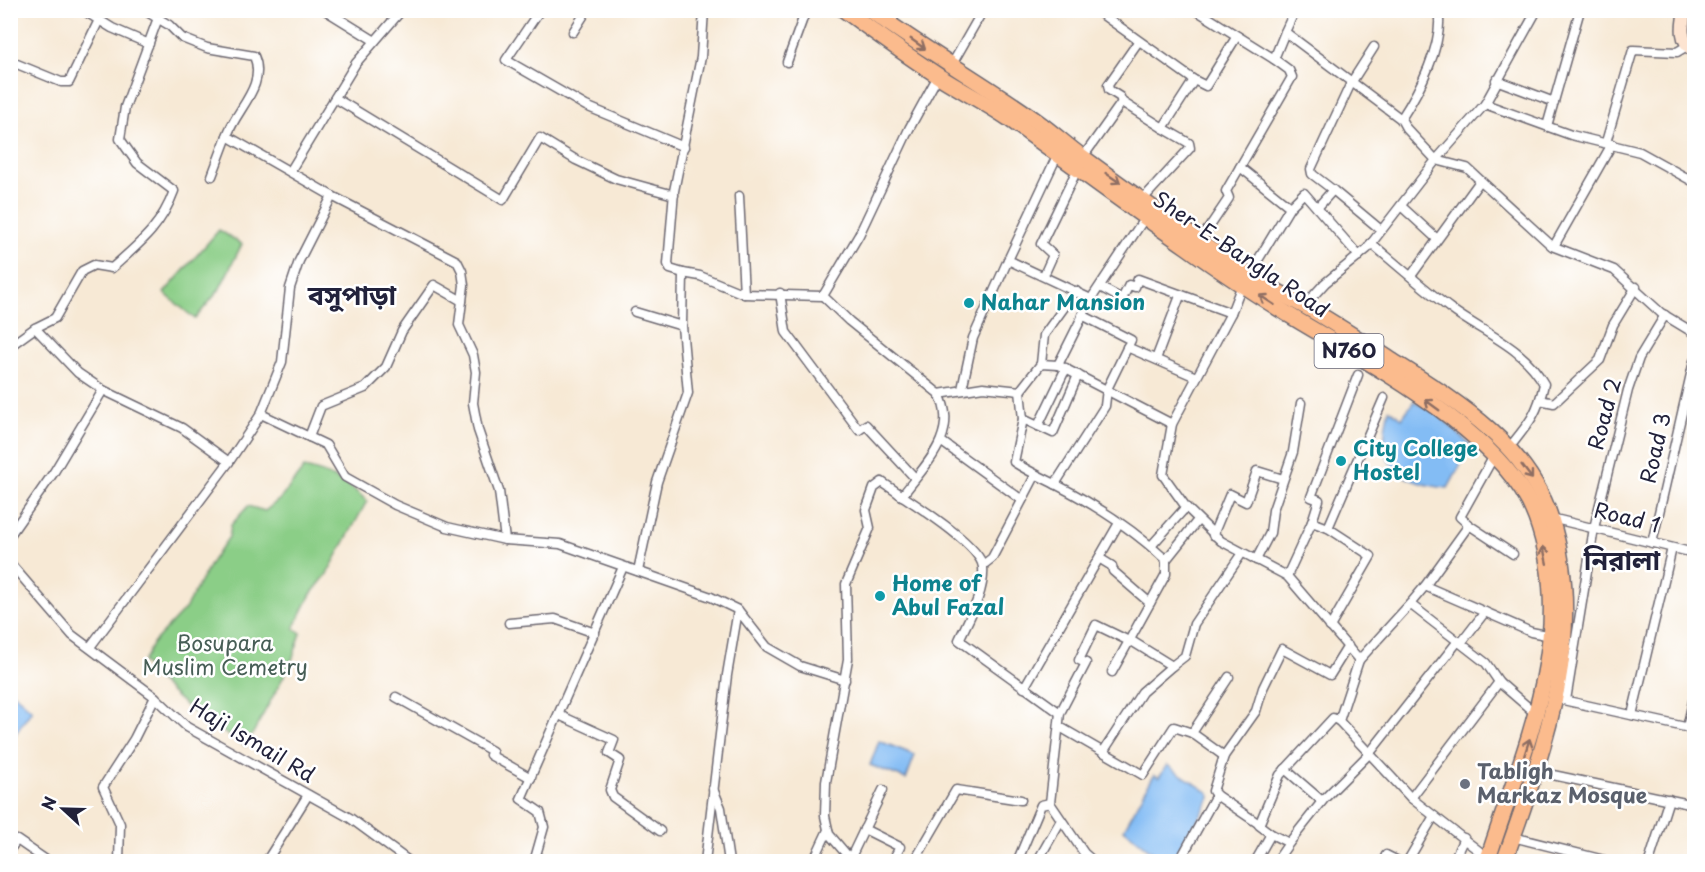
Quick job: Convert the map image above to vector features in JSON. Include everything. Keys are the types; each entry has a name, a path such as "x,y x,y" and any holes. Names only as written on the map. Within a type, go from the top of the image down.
{"highway":[{"name":"Sher-E-Bangla Road","path":"844,10 938,76 956,75 1039,123 1080,164 1146,216 1246,280 1312,328 1467,408 1501,452 1527,496 1567,606 1561,699 1504,861"},
{"name":"Sher-E-Bangla Road","path":"870,10 1057,156 1080,164 1143,199 1200,241 1246,280 1320,315 1404,377"},
{"path":"1312,328 1320,315"},
{"name":"Sher-E-Bangla Road","path":"1488,860 1537,715 1551,636 1557,577 1551,518 1539,489 1501,452"},
{"path":"1508,800 1522,808"}],"street":[{"path":"83,10 149,44"},
{"path":"144,10 160,14 182,38 207,48 254,56 258,66 257,80 227,136 212,176"},
{"path":"325,10 375,41"},
{"path":"291,170 356,63 402,10"},
{"path":"540,10 506,60 586,106 684,147"},
{"path":"573,32 587,10"},
{"path":"704,10 701,57 674,195 668,264 670,269 700,276 744,294 780,293 822,296 849,321 939,394 944,403 945,416 942,442 902,496 899,494"},
{"path":"788,62 806,10"},
{"path":"890,24 897,10"},
{"path":"956,75 983,10"},
{"path":"1096,10 1138,42 1206,86 1237,36"},
{"path":"1196,10 1274,59 1289,70 1292,77 1226,191 1229,198 1200,241"},
{"path":"1274,59 1295,10"},
{"path":"1401,119 1424,81 1436,38 1438,10"},
{"path":"1304,306 1325,283 1359,256 1371,243 1436,160 1485,104 1496,80 1538,10"},
{"path":"1547,126 1580,10"},
{"path":"1554,246 1609,143 1633,50 1677,52 1691,49 1682,37 1685,10"},
{"path":"10,346 35,328 55,318 82,271 94,265 112,268 134,250 165,215 174,191 137,163 120,140 125,107 160,14"},
{"path":"17,64 61,82 69,82 99,20"},
{"path":"1285,32 1401,119 1406,128 1436,160 1467,168 1554,246 1614,270 1636,287 1665,315 1695,333"},
{"path":"1138,42 1108,85 1108,90 1120,97 1122,102 1189,143 1190,148 1143,199"},
{"path":"1374,47 1351,83 1311,169 1312,174 1381,230"},
{"path":"822,296 859,235 938,76"},
{"path":"1163,128 1194,80"},
{"path":"1496,80 1554,102"},
{"path":"335,98 503,200 540,138 576,160 616,179 674,195"},
{"path":"1044,275 1053,255 1041,244 1080,164 1122,102"},
{"path":"1485,104 1547,126 1640,152 1695,182"},
{"path":"227,136 291,170 332,196 457,261 462,271 464,285 459,325 473,355 475,412 499,491 505,540"},
{"path":"962,389 973,338 1057,156"},
{"path":"1240,166 1290,207"},
{"path":"1411,276 1480,181"},
{"path":"1317,208 1333,190"},
{"path":"1359,256 1304,193 1290,207 1246,280 1172,424 1163,475 1186,507 1213,535 1287,576 1359,660"},
{"path":"90,647 230,462 261,414 282,362 290,288 299,261 332,196"},
{"path":"739,196 744,294"},
{"path":"1401,206 1437,239"},
{"path":"1038,426 1082,315 1146,216"},
{"path":"1371,243 1452,310 1516,351 1535,368 1544,384 1535,416 1501,452 1460,517 1513,554"},
{"path":"1008,260 1091,299"},
{"path":"638,571 657,482 688,393 682,326 683,273"},
{"path":"1100,287 1122,299 1129,285 1135,287 1138,279 1231,313"},
{"path":"309,437 321,406 365,388 386,367 402,331 434,285 462,301"},
{"path":"1540,400 1554,403 1600,360 1613,325 1636,287"},
{"path":"1076,291 1044,336 1041,364 1020,391 1023,419 1014,462 1119,523 1166,560"},
{"path":"780,293 786,332 859,430 866,425 915,478"},
{"path":"1156,359 1180,296"},
{"path":"635,312 682,326"},
{"path":"1054,484 1104,406 1107,390 1131,340 1082,315"},
{"name":"Road 2","path":"1561,699 1594,528 1639,357 1665,315"},
{"path":"35,328 78,373 103,390 182,428 230,462"},
{"path":"1127,347 1196,377"},
{"name":"Road 3","path":"1652,543 1695,361"},
{"path":"1041,364 1062,367 1172,424"},
{"path":"1023,419 1053,433 1078,375"},
{"path":"1287,576 1312,522 1319,500 1311,497 1358,375"},
{"path":"939,394 983,387 1020,391"},
{"path":"10,536 54,472 103,390"},
{"path":"1328,528 1384,398"},
{"path":"1256,560 1270,532 1273,510 1293,452 1301,404"},
{"path":"261,414 326,445 345,477 395,505 447,527 505,540 560,544 711,597 738,610 767,647 800,666 845,680"},
{"path":"942,442 1022,500"},
{"path":"1213,535 1230,494 1246,502 1257,471 1283,479"},
{"path":"983,565 992,558 1035,476"},
{"path":"883,790 850,859 828,830 825,816 826,782 845,680 849,639 846,585 870,528 866,510 874,488 882,482 968,542 983,565 980,592 959,640 1060,713"},
{"path":"1151,546 1186,507"},
{"name":"Road 1","path":"1551,518 1695,553"},
{"path":"1112,672 1166,574 1166,560 1198,520"},
{"path":"1312,522 1328,528 1371,556 1330,627"},
{"path":"1024,688 1119,523"},
{"path":"1339,721 1359,660 1425,586 1469,525"},
{"path":"1632,715 1672,548"},
{"path":"1103,752 1142,692 1185,656 1194,624 1242,553"},
{"path":"1099,558 1112,566 1113,571 1150,603"},
{"name":"Haji Ismail Rd","path":"10,563 72,635 155,697 187,727 350,818 410,861"},
{"path":"534,861 544,826 540,812 521,800 623,567"},
{"path":"1425,586 1531,632 1551,636"},
{"path":"1410,604 1486,663 1499,682 1537,715"},
{"path":"705,861 738,610"},
{"path":"1276,861 1322,801 1369,754 1485,612"},
{"path":"509,623 555,619 595,633"},
{"path":"1094,861 1082,857 1050,803 1060,713 1086,663 1079,660 1095,626 1129,640 1172,666"},
{"path":"1288,843 1271,834 1213,791 1224,756 1256,711 1263,688 1282,649 1330,675 1348,646"},
{"path":"1192,734 1229,677"},
{"path":"1411,798 1499,682"},
{"path":"119,861 120,824 103,787 134,739 155,697"},
{"path":"396,697 492,751 490,754 531,778"},
{"path":"1561,699 1691,729 1695,697"},
{"path":"559,715 614,740 609,753 620,760 610,790 612,797 660,831"},
{"path":"1259,824 1280,775 1333,718 1339,721 1411,798 1464,838 1488,860"},
{"path":"1060,727 1143,775 1174,727 1192,734 1224,756"},
{"path":"1285,770 1322,801"},
{"path":"1534,771 1695,805"},
{"path":"713,788 721,808 729,861"},
{"path":"915,861 956,790 1021,800"},
{"path":"266,861 308,795"},
{"path":"1179,861 1216,795"},
{"path":"1649,861 1669,799"},
{"path":"1017,861 1041,805 1050,803"},
{"path":"1407,861 1434,816"},
{"path":"1037,861 1061,820"},
{"path":"864,829 900,847 892,861"},
{"path":"813,861 828,830"},
{"path":"1255,861 1271,834"},
{"path":"1513,837 1612,861"},
{"path":"1453,861 1464,838"},
{"path":"10,849 17,840 49,861"},
{"path":"1383,861 1386,855 1400,861"}],"green space":[{"path":"219,230 242,244 219,290 195,319 164,293"},
{"name":"Bosupara Muslim Cemetry","path":"304,468 338,480 367,501 327,574 311,594 294,628 301,633 291,663 246,746 190,709 166,688 143,662 153,643 185,609 212,561 229,537 231,525 248,506 265,511 281,498"}],"water":[{"path":"1414,401 1439,415 1471,446 1448,488 1414,481 1402,475 1393,467 1387,456 1385,428 1389,409 1402,418"},
{"path":"11,691 32,710 10,740"},
{"path":"879,741 915,755 906,779 870,765"},
{"path":"1167,765 1209,793 1210,798 1175,861 1163,861 1124,829 1154,775 1159,777"}],"place":[{"name":"Nahar Mansion","path":"969,303"},
{"name":"City College Hostel","path":"1341,461"},
{"name":"Home of Abul Fazal","path":"880,596"},
{"name":"Tabligh Markaz Mosque","path":"1465,784"}],"district":[{"name":"বসুপাড়া","path":"352,296"},
{"name":"নিরালা","path":"1622,561"}]}
